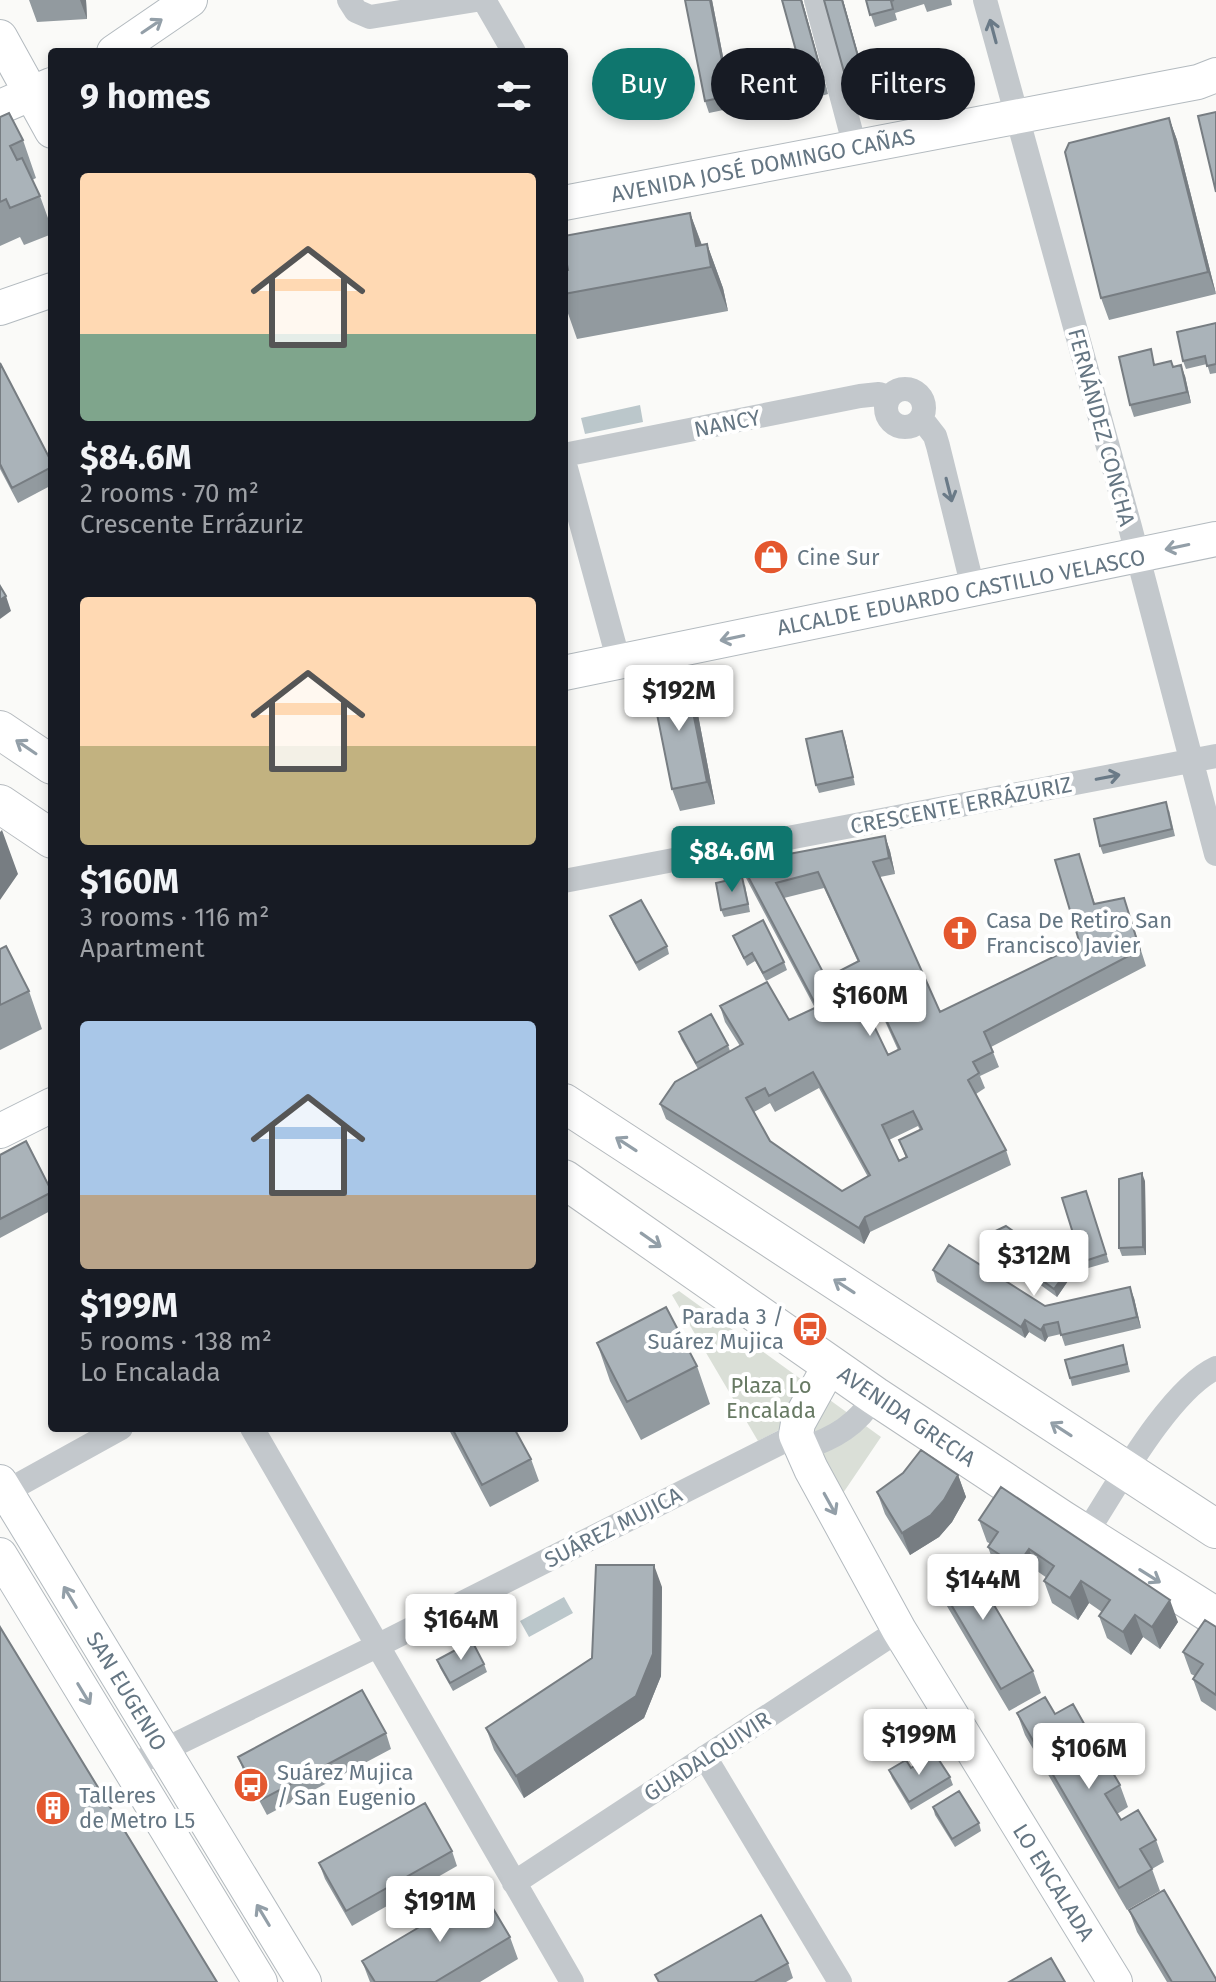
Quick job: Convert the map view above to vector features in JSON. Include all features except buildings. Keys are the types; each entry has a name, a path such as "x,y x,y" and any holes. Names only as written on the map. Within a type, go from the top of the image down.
{"main road":[{"path":"120,48 190,0"},
{"path":"0,37 42,89 48,114"},
{"name":"AVENIDA JOSÉ DOMINGO CAÑAS","path":"568,202 1210,80"},
{"path":"0,107 42,89"},
{"path":"0,309 48,291"},
{"path":"0,309 48,309"},
{"name":"ALCALDE EDUARDO CASTILLO VELASCO","path":"568,672 1216,539"},
{"path":"0,730 48,762"},
{"path":"0,804 48,836"},
{"path":"568,1106 1216,1529"},
{"path":"0,1131 48,1107"},
{"name":"AVENIDA GRECIA","path":"568,1184 875,1396 1085,1535 1216,1617"},
{"path":"799,1442 798,1423 830,1365"},
{"name":"LO ENCALADA","path":"799,1442 899,1630 1115,1982"},
{"name":"SAN EUGENIO","path":"2,1489 304,1982"},
{"name":"SAN EUGENIO","path":"0,1555 256,1976"},
{"path":"256,1976 285,1951"}],"street":[{"path":"349,0 356,11 370,17 476,0"},
{"path":"484,0 512,48"},
{"path":"816,0 855,147"},
{"name":"FERNÁNDEZ CONCHA","path":"985,0 1216,854"},
{"name":"NANCY","path":"568,457 860,396 879,394 889,397 886,410 892,422 898,426 911,426 921,418 935,436 973,588"},
{"path":"568,473 619,662"},
{"name":"CRESCENTE ERRÁZURIZ","path":"568,880 1216,756"},
{"path":"1085,1535 1184,1390 1216,1368"},
{"path":"799,1442 838,1435 853,1425 875,1396"},
{"path":"2,1489 113,1432"},
{"path":"254,1432 572,1982"},
{"name":"SUÁREZ MUJICA","path":"129,1767 799,1442"},
{"name":"GUADALQUIVIR","path":"514,1883 899,1630"},
{"path":"705,1757 840,1982"}],"green space":[{"name":"Plaza Lo Encalada","path":"679,1291 881,1437 839,1499 796,1421 758,1441 672,1295"}],"shaded area":[{"path":"640,405 643,422 585,434 581,418"},
{"path":"564,1597 573,1613 529,1637 520,1621"}],"place":[{"name":"Cine Sur","path":"771,557"},
{"name":"Casa De Retiro San Francisco Javier","path":"960,933"},
{"name":"Parada 3 / Suárez Mujica","path":"810,1329"},
{"name":"Suárez Mujica / San Eugenio","path":"251,1785"},
{"name":"Talleres de Metro L5","path":"53,1808"}]}
